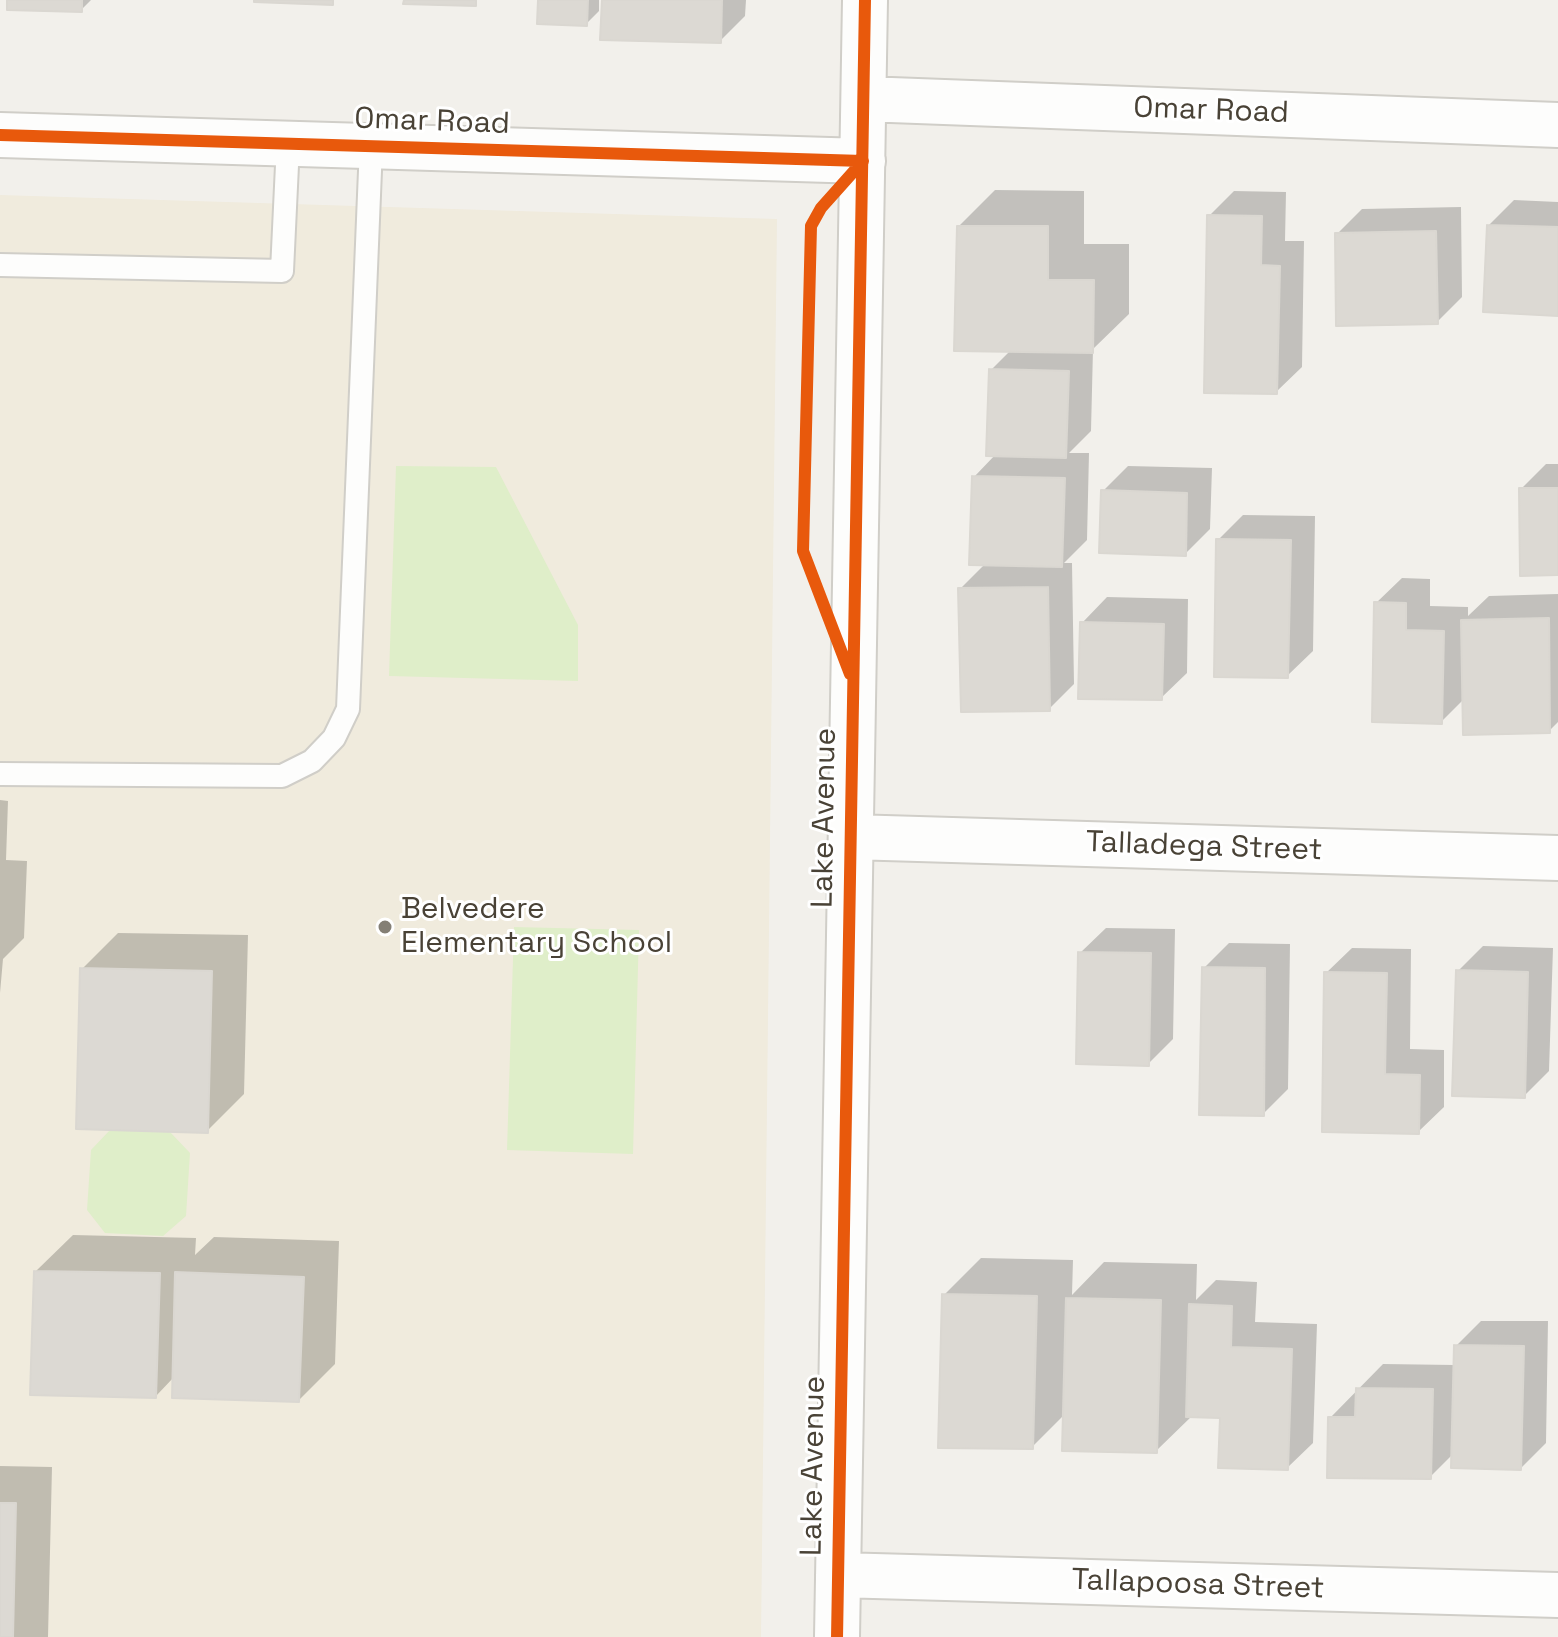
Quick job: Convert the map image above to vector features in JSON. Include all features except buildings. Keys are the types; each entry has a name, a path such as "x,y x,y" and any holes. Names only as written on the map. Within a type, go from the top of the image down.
{"street":[{"name":"Lake Avenue","path":"837,1637 865,0"},
{"name":"Omar Road","path":"864,99 1558,125"},
{"name":"Omar Road","path":"0,135 863,161"},
{"name":"Talladega Street","path":"851,837 1558,858"},
{"name":"Tallapoosa Street","path":"838,1575 1558,1595"}],"lane":[{"path":"0,265 282,271 288,144"},
{"path":"0,774 282,776 312,761 334,738 348,709 371,146"}],"shaded area":[{"name":"Belvedere Elementary School","path":"0,195 777,219 761,1637 0,1637"}],"green space":[{"path":"396,466 496,467 578,625 578,681 389,676"},
{"path":"514,927 639,930 633,1154 507,1150"},
{"path":"110,1130 170,1132 190,1153 186,1216 163,1236 105,1233 87,1210 91,1150"}],"cycle path":[{"path":"837,1637 865,0"},
{"path":"0,135 863,161"},
{"path":"850,674 803,551 811,226 821,208 863,161"}],"place":[{"name":"Belvedere Elementary School","path":"385,927"}]}
